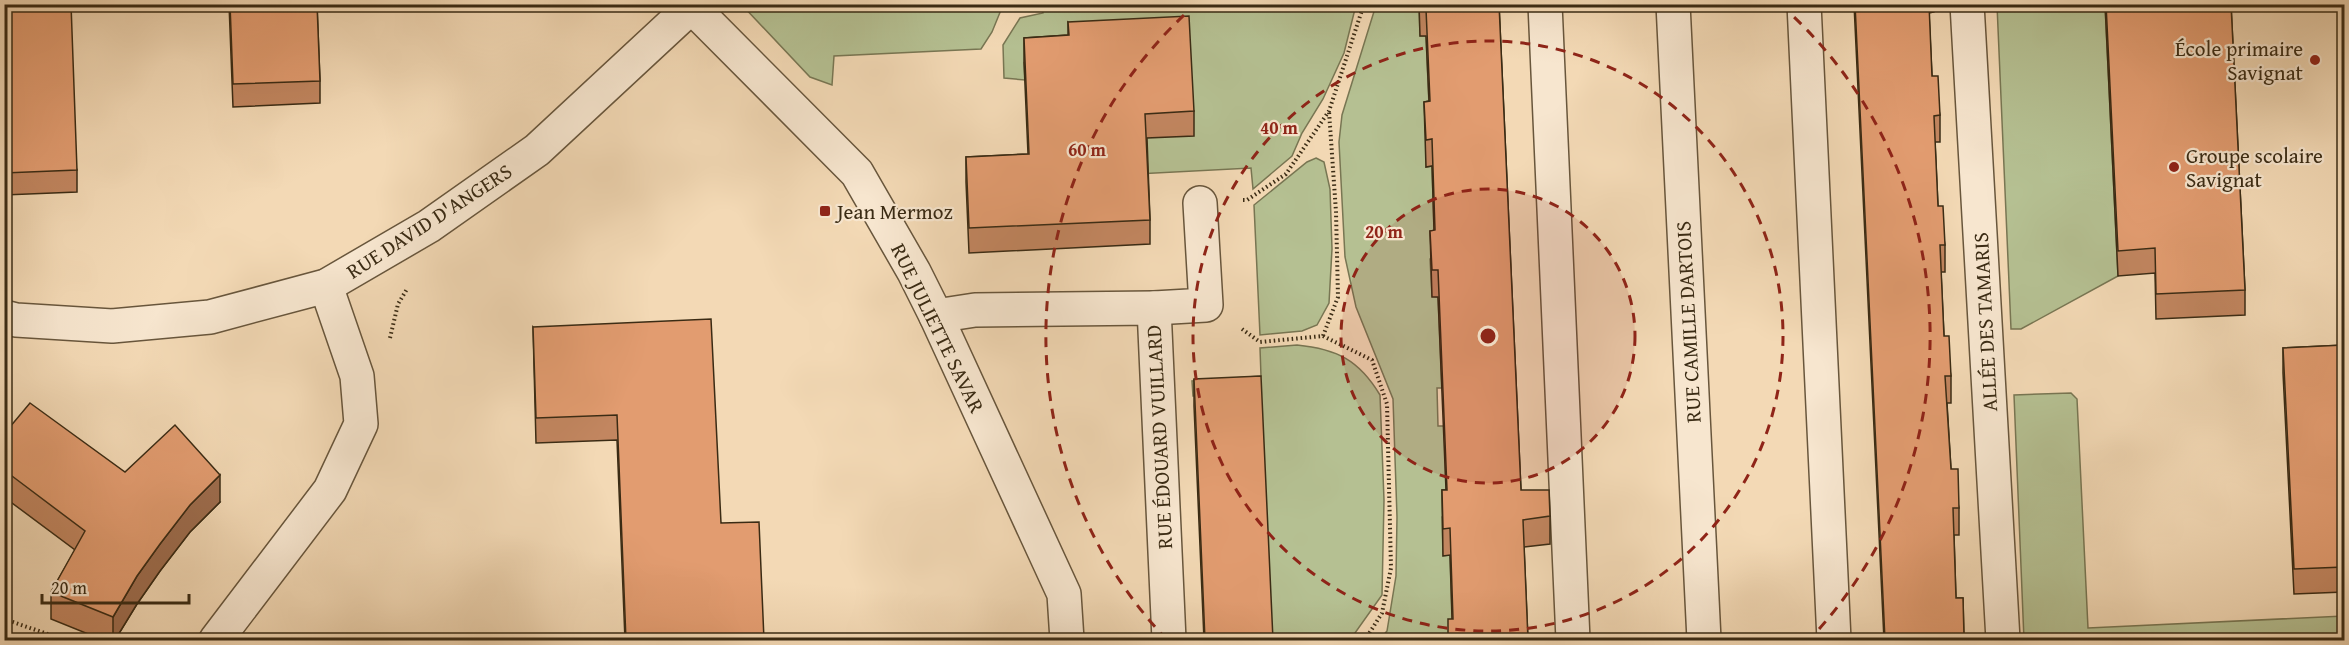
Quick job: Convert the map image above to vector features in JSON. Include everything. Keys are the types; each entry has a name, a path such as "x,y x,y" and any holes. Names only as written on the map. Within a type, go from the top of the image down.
{"street":[{"path":"1545,4 1573,640"},
{"name":"RUE CAMILLE DARTOIS","path":"1673,4 1704,640"},
{"path":"1804,4 1834,640"},
{"name":"ALLÉE DES TAMARIS","path":"1967,4 2003,640"},
{"name":"RUE DAVID D'ANGERS","path":"8,325 112,326 210,317 326,286 429,226 537,150 690,5"},
{"name":"RUE JULIETTE SAVAR","path":"690,5 857,173 914,272 936,316 1064,594 1068,640"},
{"path":"1154,308 1206,305 1200,202"},
{"path":"216,640 330,490 361,424 357,376 326,286"},
{"name":"RUE ÉDOUARD VUILLARD","path":"936,316 975,310 1154,308 1169,640"}],"path":[{"path":"1200,202 1247,200 1286,174 1329,111 1364,4"},
{"path":"1323,336 1338,297 1336,212 1329,111"},
{"path":"1260,342 1323,336 1372,360 1387,404 1391,568 1382,613 1365,640"},
{"path":"4,619 64,640"}],"green space":[{"path":"742,5 1003,5 992,32 981,49 834,56 832,85 810,77"},
{"path":"1042,5 1356,5 1344,53 1323,99 1302,133 1292,156 1253,189 1251,168 1079,177 1024,62 1025,80 1004,78 1003,45 1020,18 1043,13"},
{"path":"1376,5 1419,5 1420,36 1426,36 1430,128 1426,167 1432,166 1435,257 1430,259 1432,296 1438,297 1442,388 1437,388 1438,426 1444,426 1447,517 1442,517 1443,556 1450,555 1453,640 1379,640 1387,631 1396,576 1397,517 1393,399 1356,307 1345,257 1339,142 1342,115"},
{"path":"1997,5 2105,5 2118,276 2021,329 2011,329"},
{"path":"1316,158 1324,162 1330,189 1332,249 1329,303 1317,325 1302,331 1260,335 1254,205 1307,162"},
{"path":"1297,345 1324,350 1346,358 1364,373 1380,395 1384,500 1382,595 1350,640 1272,640 1251,395 1193,396 1192,381 1261,376 1260,348"},
{"path":"2071,393 2077,399 2088,628 2344,616 2344,640 2024,640 2014,395"}],"building":[{"path":"4,4 71,4 77,170 4,173"},
{"path":"230,4 317,4 320,81 233,84"},
{"path":"1420,4 1499,4 1521,490 1549,490 1550,516 1523,520 1528,640 1448,640 1448,619 1453,619 1450,528 1443,529 1442,490 1447,490 1438,270 1432,270 1430,231 1435,230 1432,139 1426,140 1424,102 1430,101 1426,9 1420,9"},
{"path":"1855,4 1929,4 1932,76 1938,76 1940,115 1934,116 1938,206 1943,206 1945,245 1940,245 1944,336 1949,336 1951,376 1945,376 1951,469 1958,469 1959,508 1953,508 1956,598 1963,598 1964,636 1958,636 1958,640 1885,640"},
{"path":"2106,4 2231,4 2245,290 2156,294 2155,248 2118,251"},
{"path":"1189,16 1194,111 1145,114 1150,220 969,228 966,157 1029,154 1024,38 1069,35 1068,22"},
{"path":"711,319 721,523 759,522 764,640 626,640 617,415 536,418 533,327"},
{"path":"2344,345 2344,567 2294,569 2283,348"},
{"path":"1261,376 1273,640 1205,640 1194,379"},
{"path":"30,403 125,472 175,425 220,475 190,505 160,544 137,576 113,617 51,592 85,531 4,470 4,434"}],"place":[{"name":"École primaire Savignat","path":"2315,60"},
{"name":"Groupe scolaire Savignat","path":"2174,167"},
{"name":"Jean Mermoz","path":"825,211"}]}
